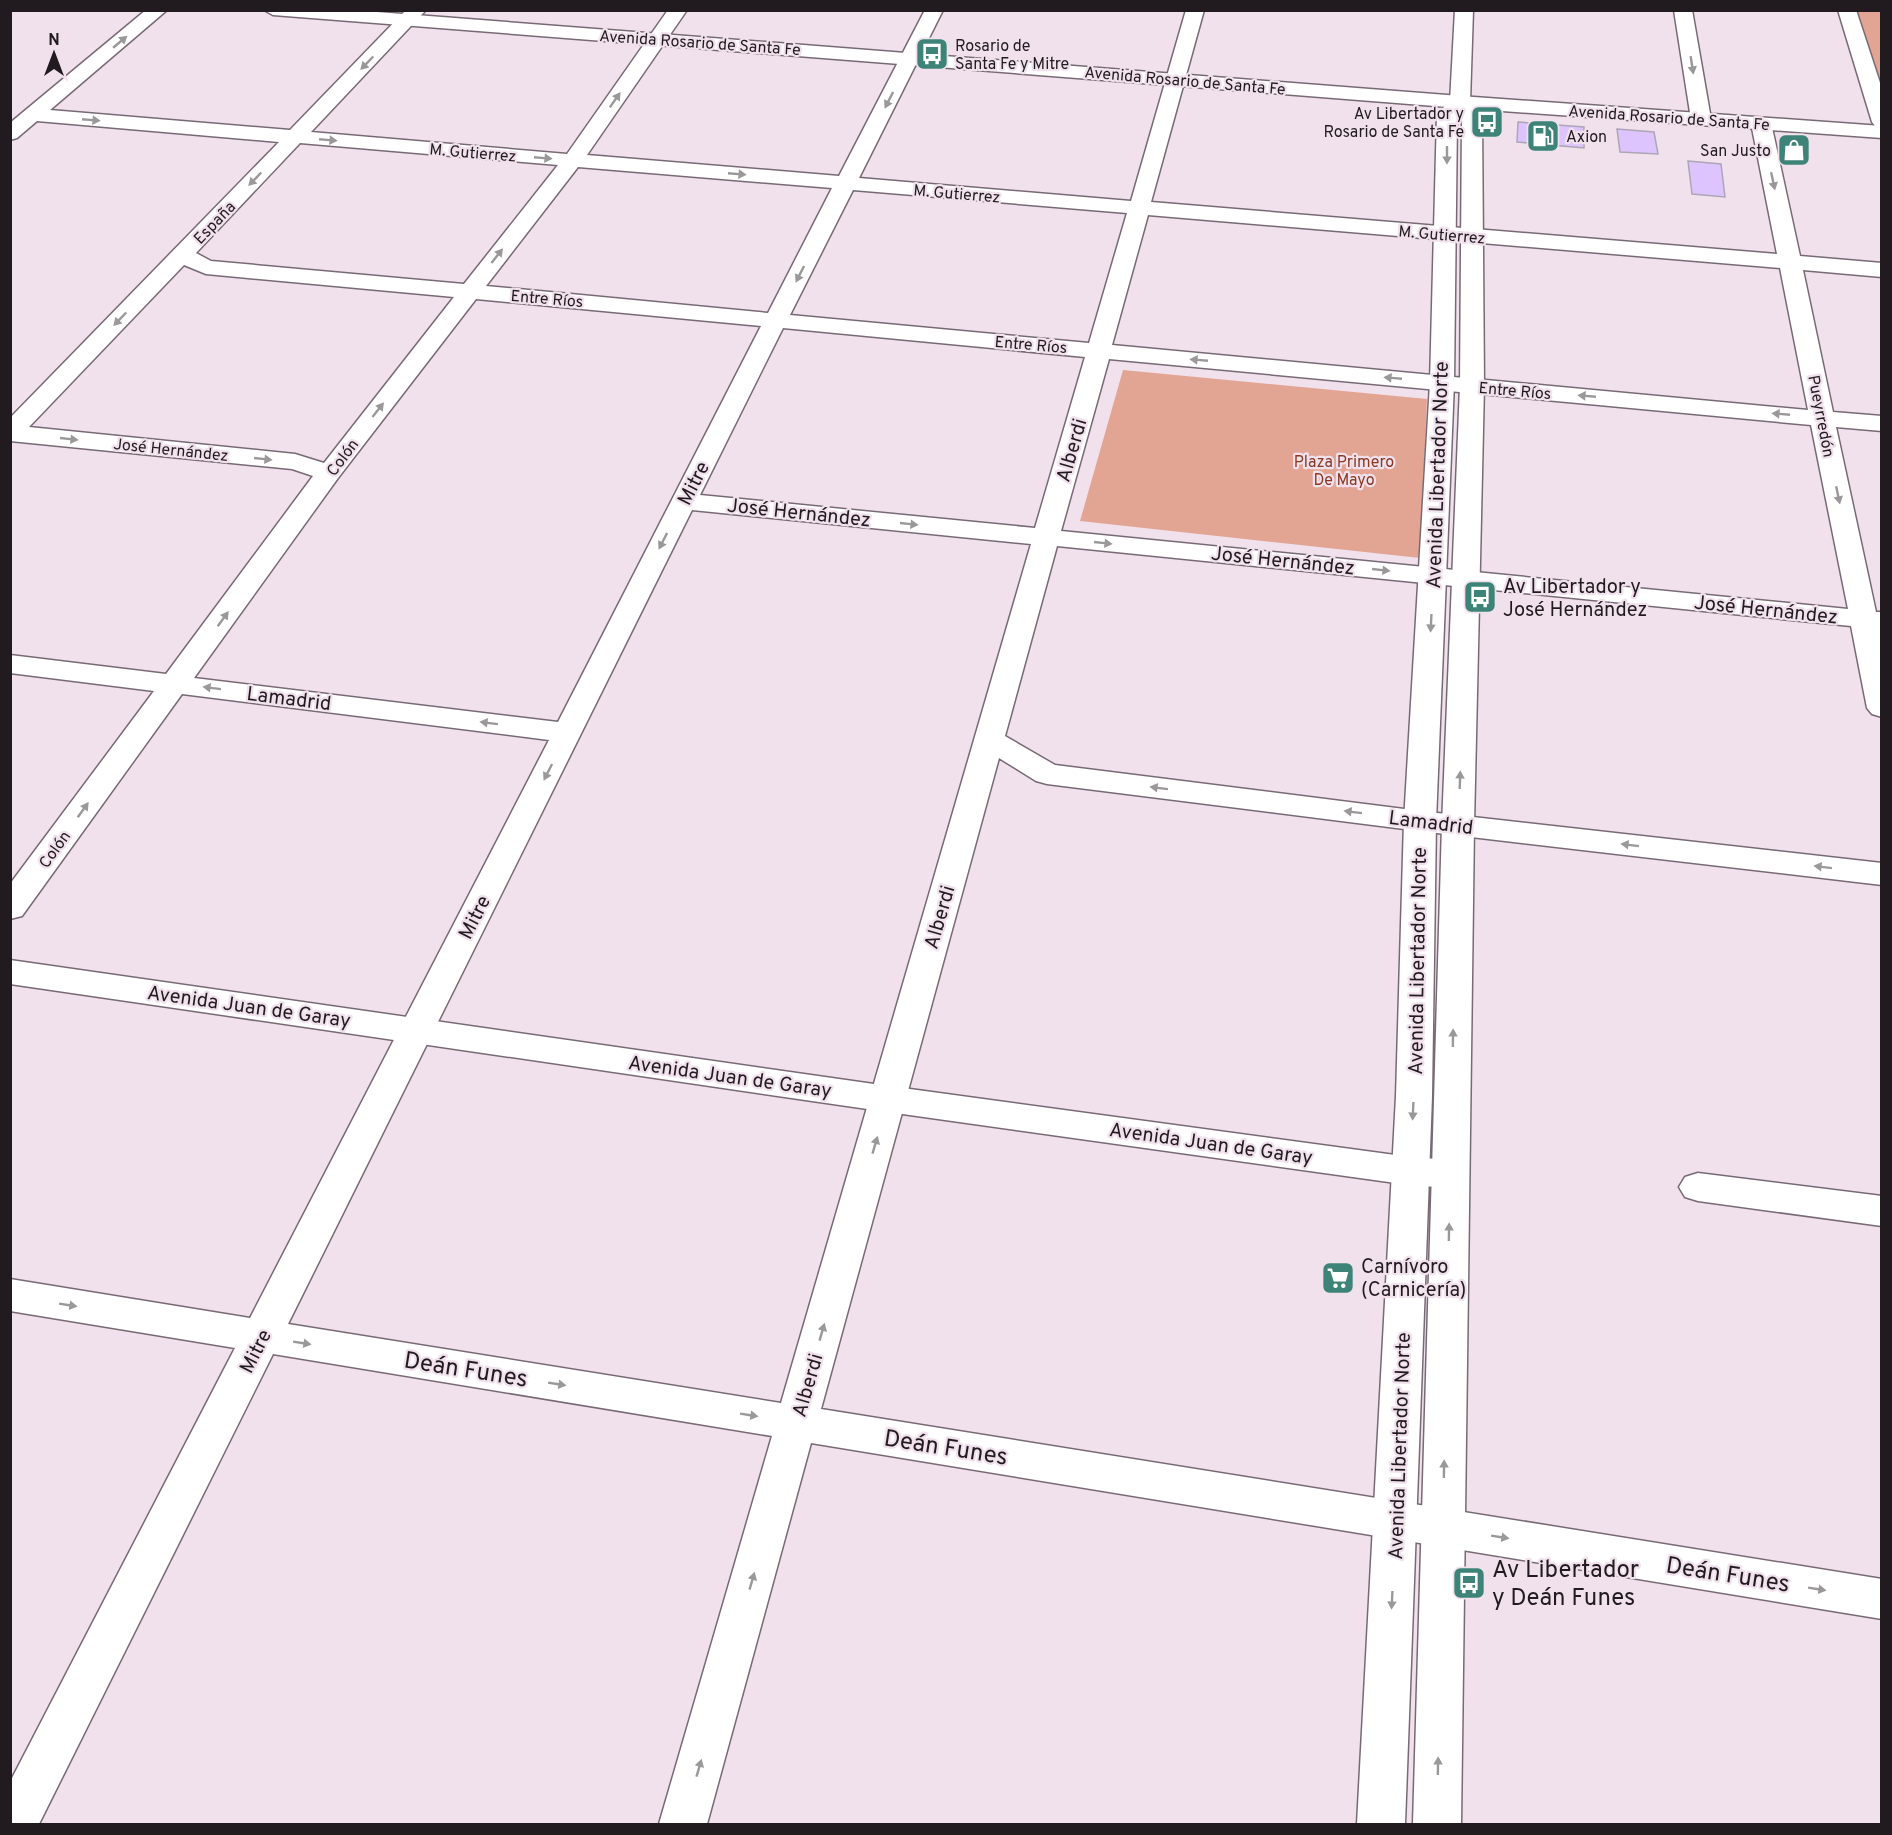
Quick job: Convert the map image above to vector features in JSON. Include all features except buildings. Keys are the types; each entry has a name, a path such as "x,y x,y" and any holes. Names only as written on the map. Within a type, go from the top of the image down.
{"street":[{"path":"10,134 158,10"},
{"name":"Avenida Rosario de Santa Fe","path":"273,10 412,16 658,39 1176,80 1881,132"},
{"name":"Colón","path":"10,908 329,473 573,160 678,10"},
{"name":"Mitre","path":"14,1824 934,10"},
{"name":"Alberdi","path":"683,1824 1196,10"},
{"name":"Avenida Libertador Norte","path":"1437,1824 1458,825 1467,579 1457,384 1460,235 1447,114 1460,102 1464,10"},
{"path":"1683,10 1701,119"},
{"path":"1847,10 1881,122"},
{"name":"España","path":"10,433 412,16"},
{"name":"M. Gutierrez","path":"33,115 1881,270"},
{"name":"Pueyrredón","path":"1761,123 1822,418 1872,620 1881,708"},
{"name":"Entre Ríos","path":"183,255 206,267 1881,424"},
{"name":"Avenida Libertador Norte","path":"1381,1824 1410,1171 1420,821 1433,575 1457,384"},
{"name":"José Hernández","path":"10,433 295,462 329,473"},
{"name":"José Hernández","path":"684,501 1872,620"},
{"name":"Lamadrid","path":"10,664 568,733"},
{"name":"Lamadrid","path":"990,740 1047,774 1420,821 1881,874"},
{"name":"Avenida Juan de Garay","path":"10,972 888,1099 1410,1171 1450,1174"},
{"path":"1698,1187 1881,1211"},
{"name":"Deán Funes","path":"10,1295 1881,1599"}],"green space":[{"path":"1854,11 1881,11 1881,102"},
{"name":"Plaza Primero De Mayo","path":"1123,370 1427,399 1420,558 1080,521"}],"place":[{"name":"Rosario de Santa Fe y Mitre","path":"932,54"},
{"name":"Av Libertador y Rosario de Santa Fe","path":"1487,122"},
{"name":"Axion","path":"1543,136"},
{"name":"San Justo","path":"1794,150"},
{"name":"Av Libertador y José Hernández","path":"1480,597"},
{"name":"Carnívoro (Carnicería)","path":"1338,1278"},
{"name":"Av Libertador y Deán Funes","path":"1469,1583"}]}
